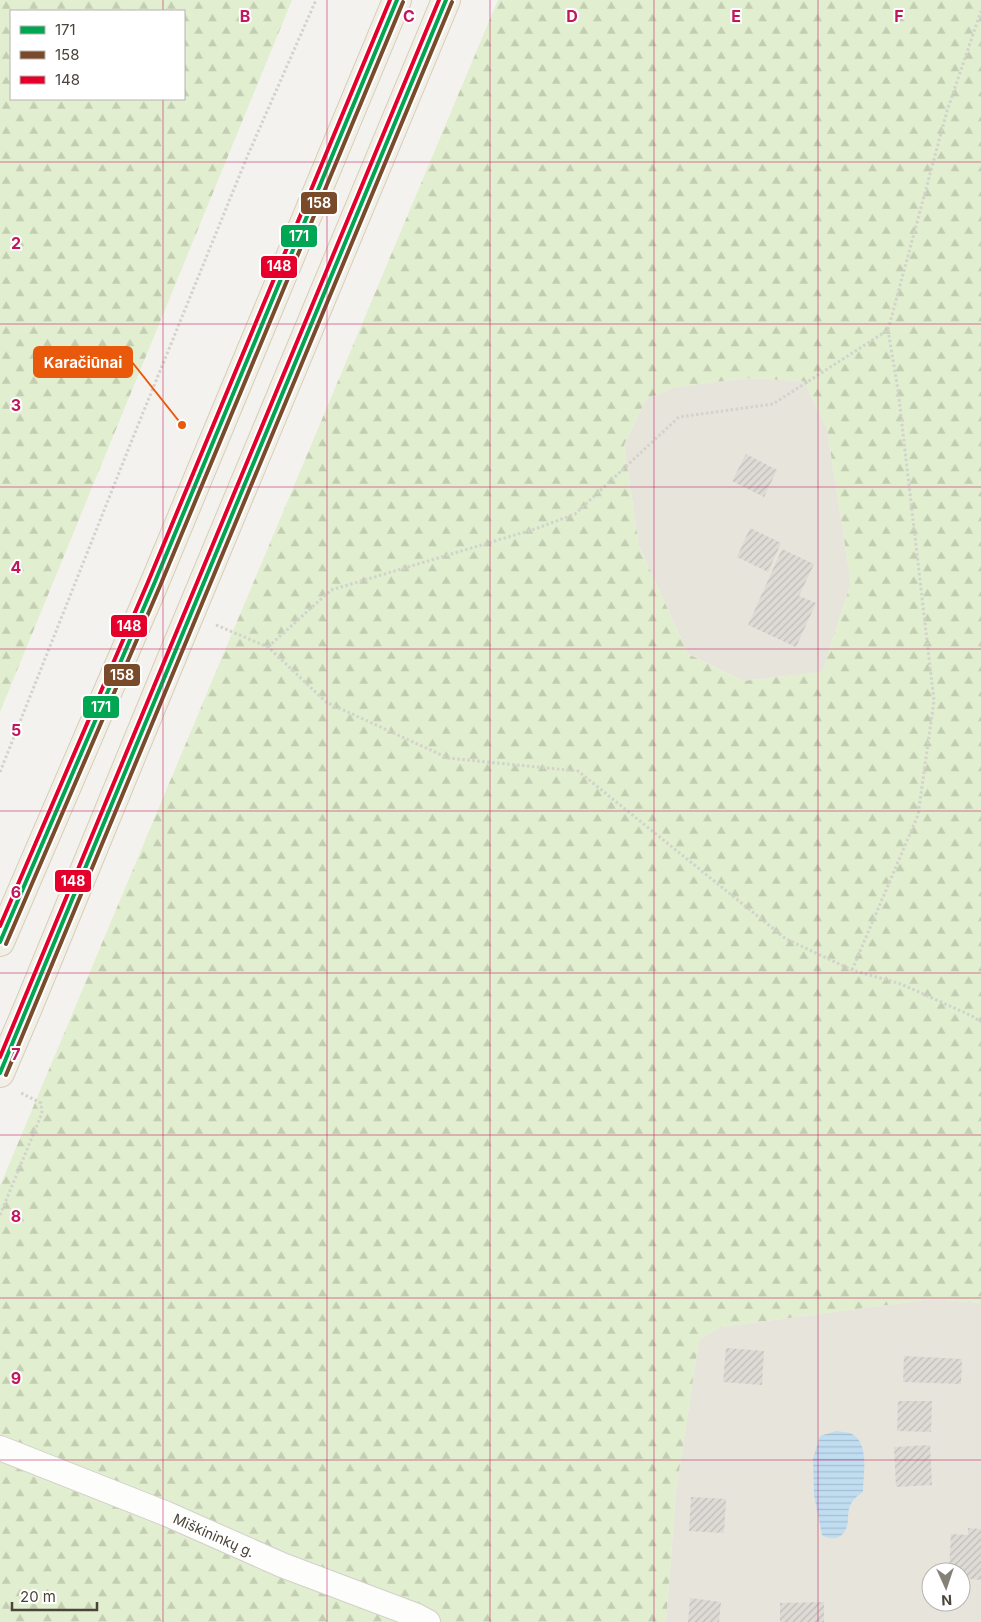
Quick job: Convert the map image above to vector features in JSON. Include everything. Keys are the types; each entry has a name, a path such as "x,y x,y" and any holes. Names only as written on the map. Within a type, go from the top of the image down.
{"main road":[{"path":"0,942 154,584 397,0"},
{"path":"8,1082 31,1001 446,0"}],"street":[{"name":"Miškininkų g.","path":"0,1448 167,1514 282,1565 417,1616 428,1622"}],"path":[{"path":"0,772 136,430 244,166 316,0"},
{"path":"852,970 918,815 934,701 898,390 888,330 947,111 981,11"},
{"path":"268,647 330,590 535,529 575,514 679,418 773,404 888,330"},
{"path":"190,614 268,647 326,702 448,758 578,771 786,939 852,970 901,984 972,1016 981,1022"},
{"path":"0,1215 42,1113 41,1103 8,1082"}],"shaded area":[{"path":"748,378 804,381 827,429 851,583 822,672 743,681 688,654 639,546 624,445 646,399 675,387"},
{"path":"932,1299 981,1303 981,1622 666,1622 676,1491 699,1340 721,1327"}],"green space":[{"path":"0,0 292,0 0,712"},
{"path":"498,0 981,0 981,1303 932,1299 721,1327 699,1340 676,1491 666,1622 0,1622 0,1186","holes":["748,378 804,381 827,429 851,583 822,672 743,681 688,654 639,546 624,445 646,399 675,387"]}],"water":[{"path":"836,1431 852,1434 861,1445 864,1460 863,1492 852,1501 848,1524 843,1534 837,1538 830,1538 822,1535 814,1495 813,1459 820,1436"}],"building":[{"path":"746,454 777,470 764,497 732,481"},
{"path":"750,528 781,543 768,572 737,557"},
{"path":"782,549 814,564 799,596 816,603 796,647 748,625"},
{"path":"726,1348 764,1351 762,1385 723,1382"},
{"path":"904,1356 962,1359 961,1384 903,1382"},
{"path":"898,1401 932,1401 931,1432 897,1431"},
{"path":"930,1445 932,1485 896,1487 894,1447"},
{"path":"691,1497 726,1499 724,1533 689,1531"},
{"path":"968,1528 981,1529 981,1580 971,1579 971,1562 950,1562 951,1534 968,1535"},
{"path":"690,1598 721,1602 719,1622 688,1622"},
{"path":"824,1602 824,1622 780,1622 780,1603"}],"transit line":[{"name":"148","path":"0,926 148,582 390,0"},
{"name":"171","path":"0,942 154,584 397,0"},
{"name":"148","path":"0,1057 439,0"},
{"name":"171","path":"0,1073 446,0"},
{"name":"158","path":"6,944 160,586 403,2"},
{"name":"158","path":"6,1075 452,2"}],"place":[{"name":"Karačiūnai","path":"182,425"}]}
